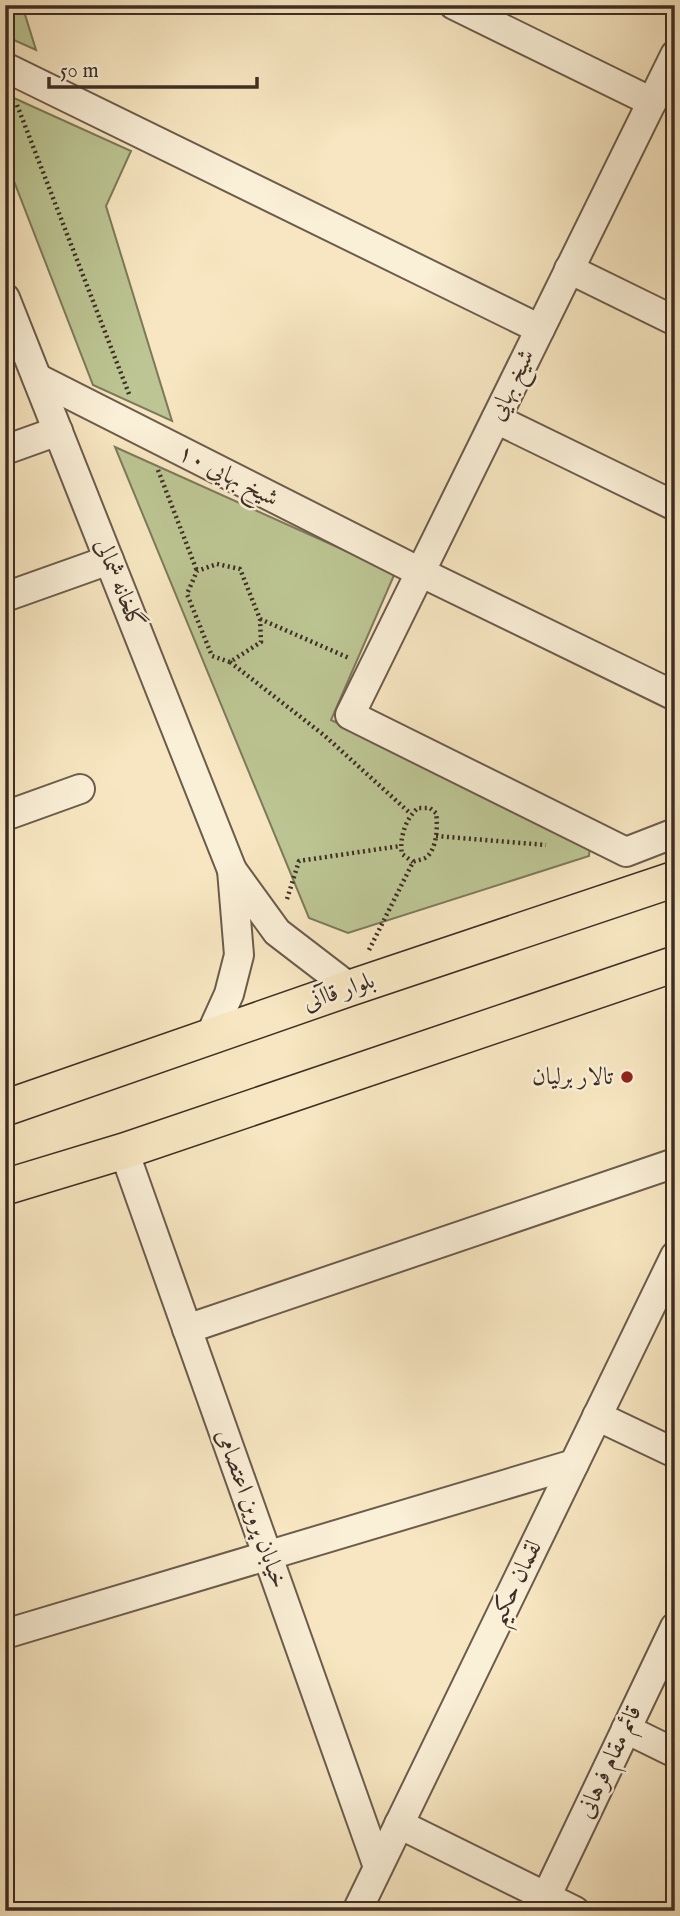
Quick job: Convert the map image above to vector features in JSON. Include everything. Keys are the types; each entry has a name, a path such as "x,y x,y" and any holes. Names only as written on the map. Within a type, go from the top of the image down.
{"main road":[{"name":"بلوار قاآنی","path":"5,1108 675,879"},
{"path":"5,1186 124,1151 675,964"}],"street":[{"path":"454,5 652,102"},
{"name":"شیخ بهایی","path":"675,55 350,715 626,852 675,833"},
{"path":"5,67 540,329"},
{"path":"569,269 675,321"},
{"name":"گلخانه شمالی","path":"5,298 232,870"},
{"name":"شیخ بهایی ۱۰","path":"37,378 420,572 675,696"},
{"path":"496,419 675,506"},
{"path":"5,450 58,431"},
{"path":"5,597 109,560"},
{"path":"5,816 80,789"},
{"path":"232,870 277,932 350,988"},
{"path":"211,1036 229,994 239,955 232,870"},
{"name":"خیابان پروین اعتصامی","path":"124,1151 378,1867"},
{"path":"187,1329 675,1163"},
{"name":"لقمان حکیم","path":"357,1911 675,1256"},
{"path":"597,1416 675,1453"},
{"path":"5,1634 574,1464"},
{"name":"قائم مقام فرهانی","path":"546,1897 675,1628"},
{"path":"626,1729 675,1753"},
{"path":"399,1824 575,1911"}],"path":[{"path":"15,100 197,571 187,594 212,656 230,662 325,736 411,814"},
{"path":"197,571 217,564 240,569 260,619 261,642 230,662"},
{"path":"260,619 373,669"},
{"path":"350,988 413,862 426,858 432,850 438,822 436,813 429,808 418,808 411,814 401,845 402,854 413,862"},
{"path":"436,836 558,846"},
{"path":"277,932 299,861 401,845"}],"green space":[{"path":"5,5 22,5 36,50 5,36"},
{"path":"5,94 131,151 106,206 172,421 93,385 5,158"},
{"path":"115,447 395,573 331,720 590,843 589,856 348,933 309,918"}],"place":[{"name":"تالار برلیان","path":"627,1077"}]}
